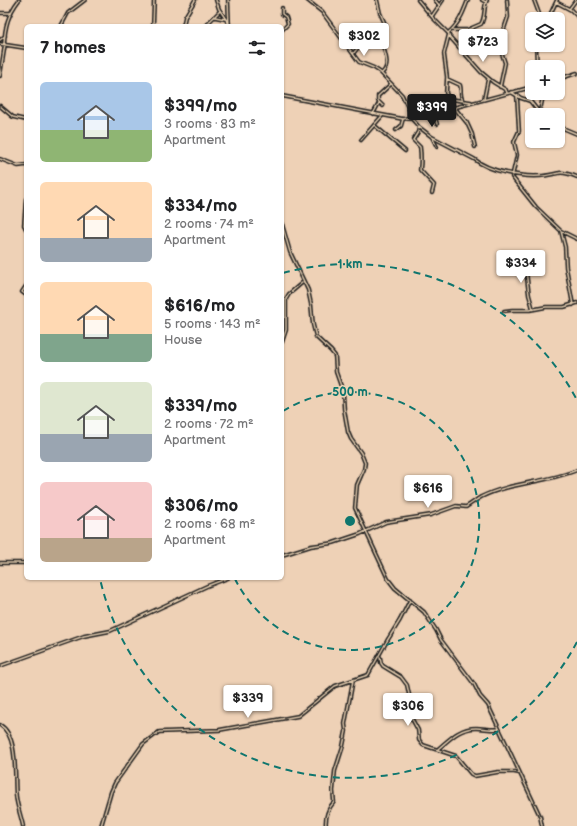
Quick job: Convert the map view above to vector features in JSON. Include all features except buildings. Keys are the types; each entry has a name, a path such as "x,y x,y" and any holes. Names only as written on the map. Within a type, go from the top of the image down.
{"street":[{"path":"0,76 5,36 10,13 19,0"},
{"path":"62,24 68,13 85,0"},
{"path":"153,24 154,0"},
{"path":"183,24 185,17 195,0"},
{"path":"216,0 220,11 228,24"},
{"path":"228,0 229,24"},
{"path":"307,0 322,12 361,63 382,73 402,94 412,118 419,127 432,136 480,163 496,170 538,176 561,172 577,177"},
{"path":"377,0 380,13 386,26 381,36 387,62 385,71 382,73"},
{"path":"418,0 481,72 488,79 506,90 507,93"},
{"path":"435,0 439,5"},
{"path":"432,16 442,0"},
{"path":"468,0 462,16 449,34 444,54 447,79 446,93 454,107 464,118 470,128 475,147"},
{"path":"452,30 467,30 481,24 487,1 482,0"},
{"path":"500,87 505,63 502,54 504,40 503,32 508,17 507,0"},
{"path":"534,0 538,12"},
{"path":"569,8 576,0"},
{"path":"551,12 556,1 569,8 577,16"},
{"path":"282,8 282,14 286,17 288,24 284,28"},
{"path":"207,24 220,11"},
{"path":"0,13 10,13"},
{"path":"215,16 225,19"},
{"path":"0,40 5,36"},
{"path":"353,54 363,41 381,36"},
{"path":"0,44 24,48"},
{"path":"565,77 577,73"},
{"path":"447,79 460,85 460,95 463,101"},
{"path":"484,99 488,79"},
{"path":"373,114 379,103 378,96 391,84"},
{"path":"284,96 403,119 434,113 525,89"},
{"path":"511,92 530,101 536,108"},
{"path":"518,96 518,131 514,144 517,155 512,177 518,187 538,210 561,231 577,239"},
{"path":"450,100 473,102"},
{"path":"444,110 450,100"},
{"path":"379,103 383,106"},
{"path":"0,106 10,115 24,119"},
{"path":"434,113 437,124"},
{"path":"361,140 382,116"},
{"path":"396,130 401,126 403,119"},
{"path":"374,125 405,151"},
{"path":"419,127 414,140 420,147 422,163 420,170 434,185 432,192"},
{"path":"565,129 577,134"},
{"path":"432,136 437,147"},
{"path":"0,159 18,166 24,165"},
{"path":"284,231 290,252 304,281 310,299 311,316 316,336 318,340 334,355 336,372 343,392 348,434 361,453 365,463 357,485 355,508 388,579 395,588 424,612 441,640 475,686 480,696 493,714 541,817 542,826"},
{"path":"561,231 565,247 566,267 573,305"},
{"path":"524,254 529,295 533,309"},
{"path":"284,336 286,330 286,299 289,294 304,281"},
{"path":"504,311 533,309 547,306 564,307 577,303"},
{"path":"284,554 311,546 333,543 390,521 431,516 458,506 466,508 480,497 504,488 551,478 577,470"},
{"path":"0,563 24,563"},
{"path":"0,666 84,636 110,630 223,580"},
{"path":"101,826 110,792 115,783 143,744 156,734 162,731 219,730 298,716 335,686 368,675 410,600"},
{"path":"379,655 383,666 401,677 407,685 412,719 418,730 419,740 423,745 456,756 472,775 480,776 498,772 514,772 520,774"},
{"path":"326,826 327,816 334,802 335,771 346,731 345,724 353,680"},
{"path":"0,725 6,730 11,743 16,775 16,795 23,826"},
{"path":"438,750 460,731 475,728 493,730 499,729"}]}
